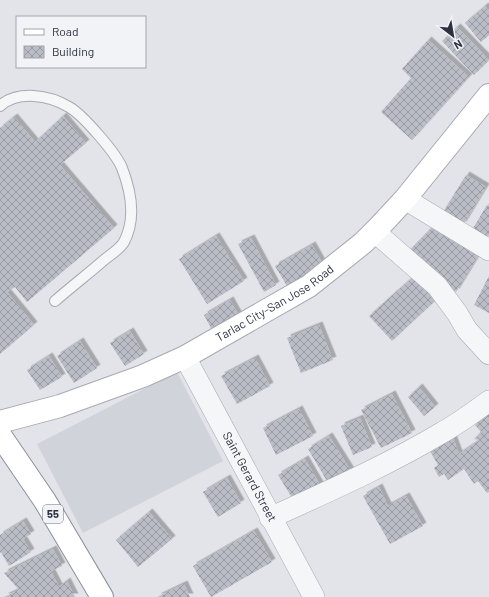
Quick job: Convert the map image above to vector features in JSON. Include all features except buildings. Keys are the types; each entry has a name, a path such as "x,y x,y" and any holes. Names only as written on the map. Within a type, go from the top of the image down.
{"main road":[{"name":"Tarlac City-San Jose Road","path":"0,422 60,406 143,376 185,358 309,286 375,232 405,199 489,95"},
{"name":"55","path":"0,435 45,501 102,597"}],"street":[{"path":"405,199 489,250"},
{"path":"375,232 437,286 457,313 467,330 489,354"},
{"name":"Saint Gerard Street","path":"185,358 314,597"},
{"path":"270,518 409,452 445,431 489,401"}],"lane":[{"path":"0,106 3,103 34,95 69,107 86,122 115,156 125,177 131,206 132,221 123,243 55,301"}],"shaded area":[{"path":"177,372 223,461 83,533 37,444"}]}
